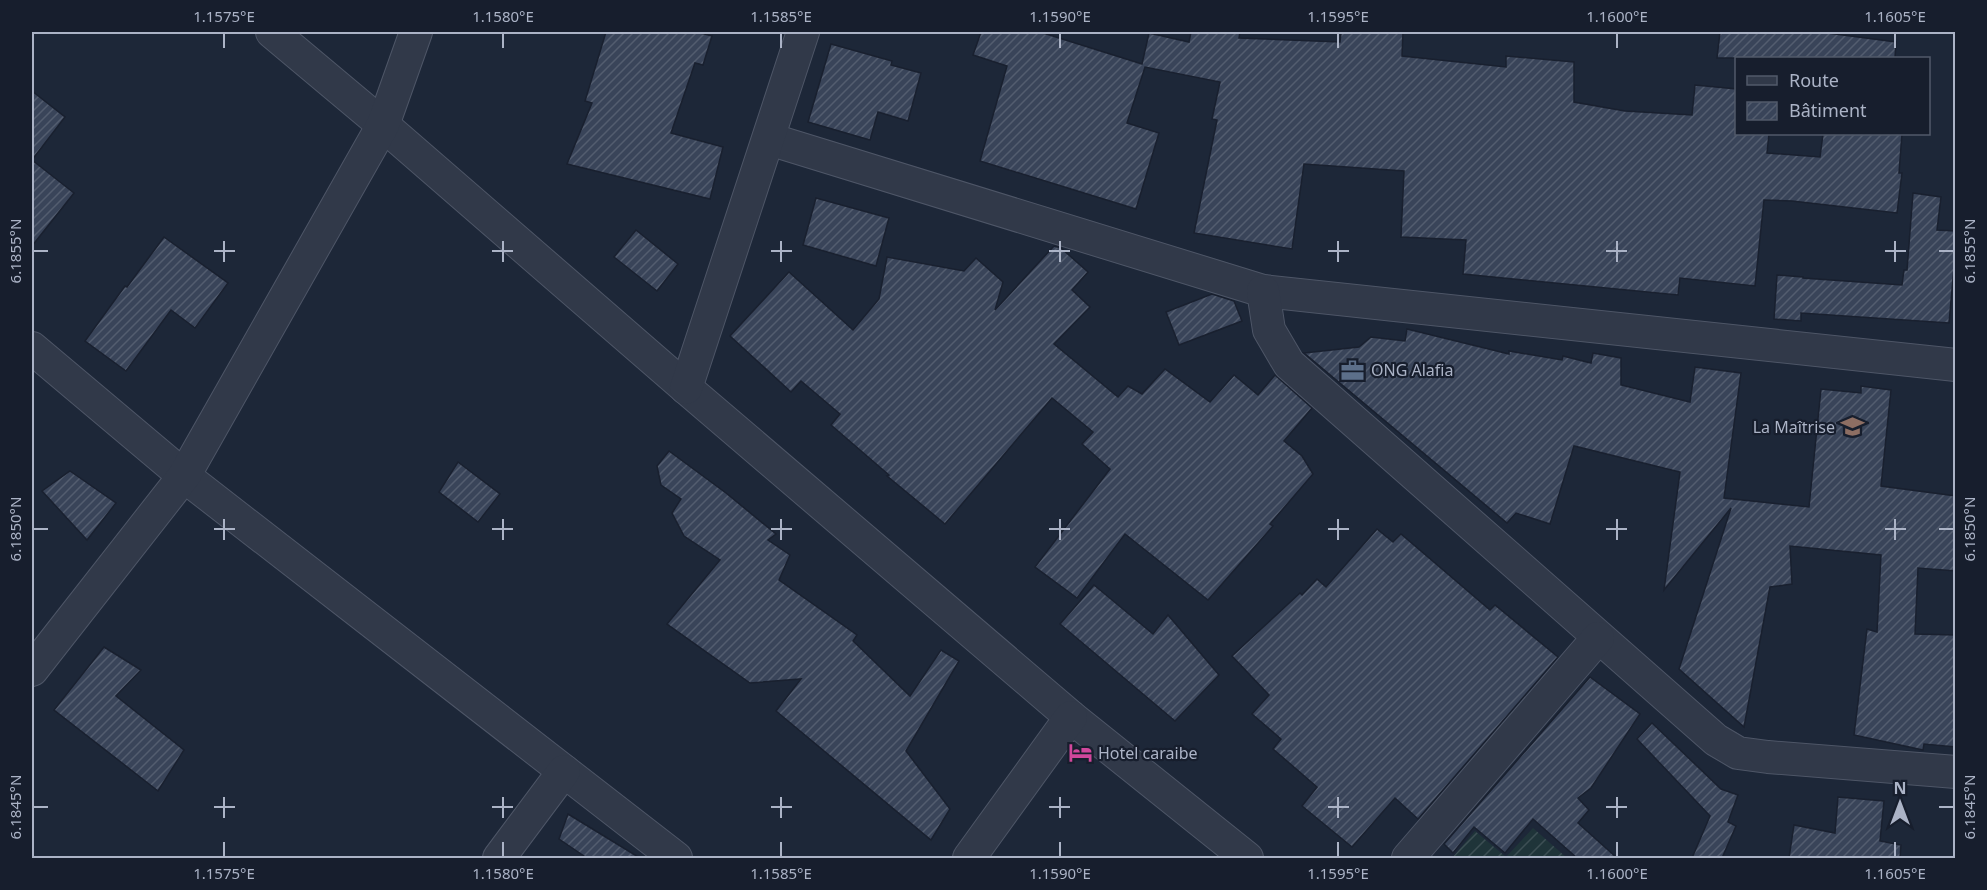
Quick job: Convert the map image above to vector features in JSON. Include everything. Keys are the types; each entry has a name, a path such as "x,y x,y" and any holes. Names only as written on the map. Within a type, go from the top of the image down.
{"street":[{"path":"272,32 1071,717 1247,858"},
{"path":"32,670 184,476 383,125 416,32"},
{"path":"686,388 803,32"},
{"path":"769,139 1263,291 1956,365"},
{"path":"1263,291 1269,330 1289,364 1716,740 1738,753 1956,772"},
{"path":"32,348 184,476 676,858"},
{"path":"1408,858 1598,638"},
{"path":"969,858 1071,717"},
{"path":"499,858 564,771"}],"green space":[{"path":"1533,828 1567,858 1452,858 1475,831 1506,857"}],"building":[{"path":"606,32 697,32 712,36 703,65 695,63 671,133 723,147 710,199 567,164 592,103 585,101"},
{"path":"981,32 1040,32 1142,64 1149,33 1189,42 1191,32 1240,32 1239,38 1340,42 1341,32 1403,32 1402,56 1506,67 1506,56 1574,62 1574,102 1625,111 1692,115 1695,85 1735,89 1735,135 1769,135 1767,153 1820,157 1823,135 1902,135 1899,173 1902,173 1897,213 1764,200 1755,286 1680,278 1678,295 1463,274 1466,240 1401,237 1404,171 1304,164 1292,249 1194,233 1217,120 1212,119 1220,82 1145,67 1127,123 1159,133 1136,209 980,161 1007,66 973,55"},
{"path":"1720,32 1820,32 1896,42 1895,57 1717,58"},
{"path":"831,44 892,61 891,65 921,73 908,121 878,112 870,140 808,122"},
{"path":"32,91 65,117 32,160"},
{"path":"32,160 74,193 32,246"},
{"path":"1913,193 1941,197 1937,230 1956,231 1956,268 1954,268 1949,323 1801,313 1801,321 1774,319 1777,275 1902,285 1904,270 1907,270"},
{"path":"816,198 889,218 876,266 803,245"},
{"path":"636,230 678,264 657,291 614,257"},
{"path":"164,237 228,283 195,328 171,310 126,371 85,341"},
{"path":"1054,246 1061,248 1088,272 1072,290 1090,307 1054,344 1118,397 1128,386 1142,394 1165,369 1210,402 1234,375 1258,395 1275,375 1312,408 1284,441 1302,456 1313,474 1270,524 1273,526 1208,600 1125,534 1077,598 1035,567 1110,469 1082,444 1093,432 1052,398 945,524 831,425 840,414 801,381 791,392 730,336 789,272 853,330 879,299 887,257 964,271 976,258 1003,282 995,310"},
{"path":"1212,294 1234,301 1242,321 1179,345 1166,312"},
{"path":"1407,329 1509,354 1509,351 1562,360 1563,356 1591,363 1593,353 1621,358 1621,385 1690,402 1695,367 1741,373 1724,498 1809,507 1821,389 1861,393 1861,386 1891,390 1881,486 1956,496 1956,571 1918,568 1915,634 1956,635 1956,747 1924,744 1923,750 1854,735 1867,629 1877,632 1881,555 1790,546 1792,584 1770,587 1744,727 1679,669 1731,508 1664,590 1680,472 1574,446 1550,524 1516,513 1507,523 1304,353 1359,347 1371,337 1405,341"},
{"path":"669,451 776,534 768,540 790,555 779,580 857,635 853,641 910,696 941,650 959,661 906,751 950,809 931,840 776,711 801,679 750,683 667,624 720,560 684,536 672,513 681,499 661,485 657,466"},
{"path":"458,462 500,494 478,522 439,492"},
{"path":"70,471 116,503 87,540 42,491"},
{"path":"1377,529 1393,542 1401,534 1490,610 1495,605 1558,657 1418,819 1395,798 1352,847 1302,806 1317,787 1273,749 1281,739 1252,714 1269,695 1232,656 1317,579 1326,587"},
{"path":"1094,585 1153,634 1168,615 1219,675 1175,721 1060,624"},
{"path":"104,647 141,670 116,696 184,750 158,791 54,710"},
{"path":"1590,677 1640,714 1591,788 1578,798 1589,810 1578,823 1617,858 1577,858 1533,819 1505,853 1474,827 1453,853 1444,844"},
{"path":"1652,723 1721,789 1738,795 1728,822 1736,826 1722,858 1692,858 1710,816 1637,739"},
{"path":"1838,797 1884,801 1880,841 1901,845 1900,858 1789,858 1794,825 1835,833"},
{"path":"568,814 640,858 587,858 559,839"}],"place":[{"name":"ONG Alafia","path":"1353,370"},
{"name":"La Maîtrise","path":"1853,427"},
{"name":"Hotel caraibe","path":"1080,753"}]}
